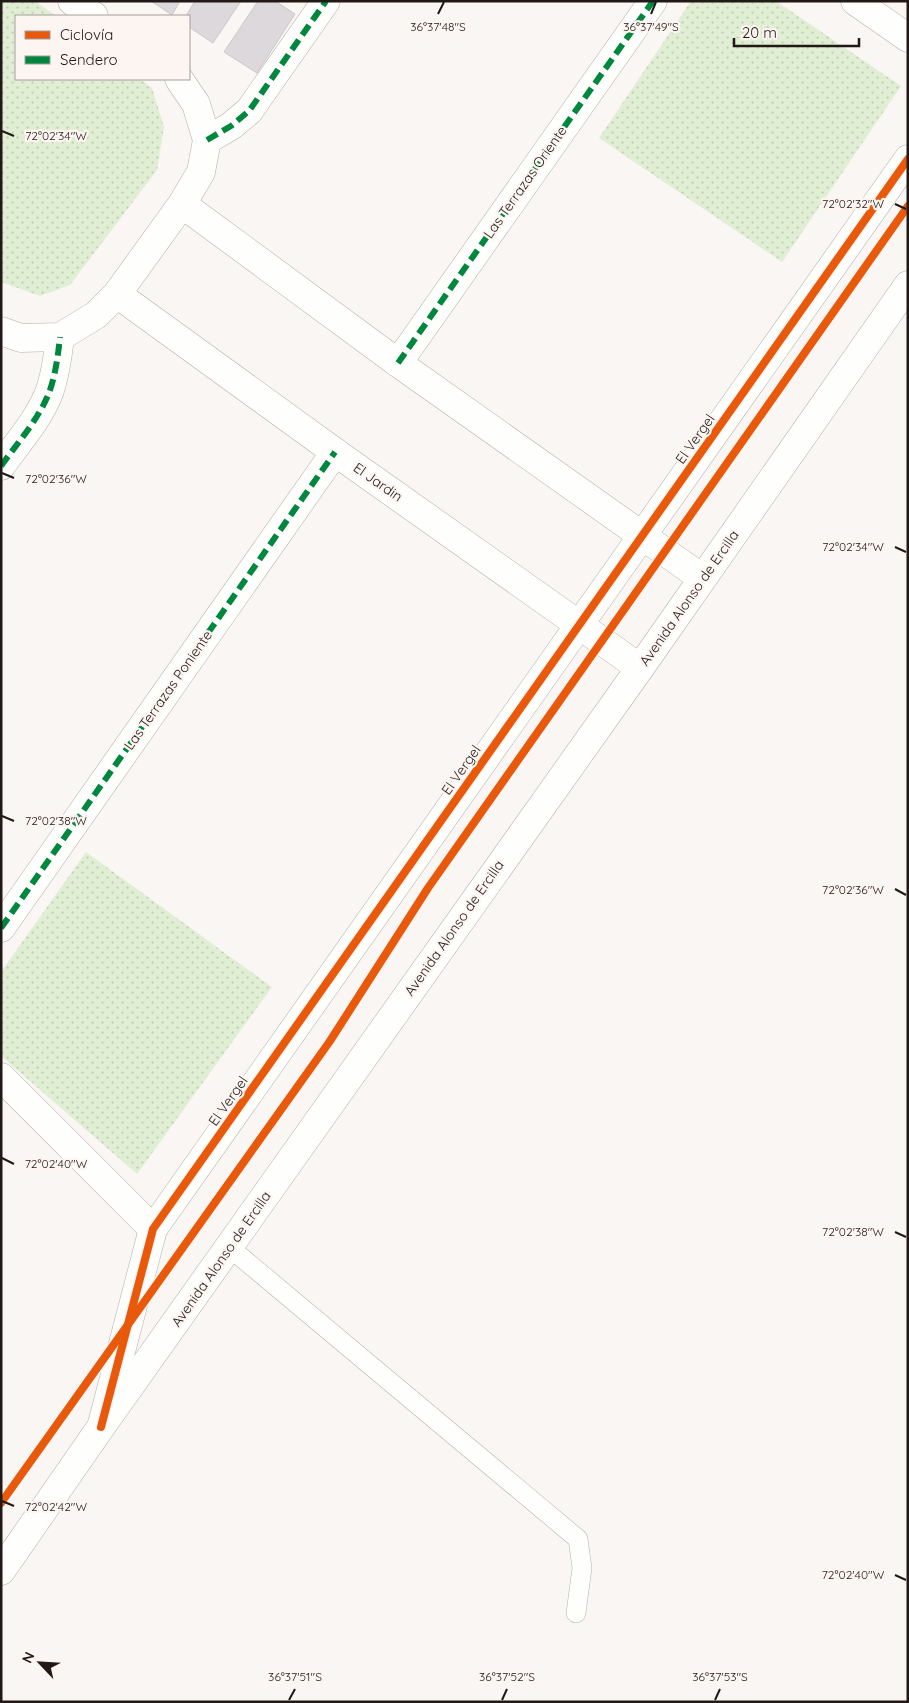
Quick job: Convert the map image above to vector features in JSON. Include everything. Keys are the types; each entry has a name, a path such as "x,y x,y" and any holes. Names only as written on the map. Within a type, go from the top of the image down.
{"street":[{"path":"72,1 93,15"},
{"path":"207,140 231,126 249,111 326,1"},
{"name":"Las Terrazas Oriente","path":"398,363 653,1"},
{"path":"855,1 908,38"},
{"path":"1,331 22,338 60,336 96,315 117,294 182,204 200,172 207,140 196,104 179,80"},
{"name":"El Vergel","path":"102,1427 153,1229 908,158"},
{"path":"182,204 398,363 702,578"},
{"name":"Avenida Alonso de Ercilla","path":"1,1572 640,668 908,285"},
{"name":"El Jardin","path":"117,294 335,452 640,668"},
{"path":"1,466 34,419 49,392 57,365 60,336"},
{"name":"Las Terrazas Poniente","path":"1,928 335,452"},
{"path":"1,1077 153,1229"}],"lane":[{"path":"229,1247 578,1539 582,1568 576,1613"}],"green space":[{"path":"3,1 35,1 55,15 15,15 15,80 141,80 152,88 164,127 157,170 70,285 40,296 1,282 1,4"},
{"path":"691,1 776,1 901,86 782,262 599,138"},
{"path":"86,852 272,987 137,1174 1,1056 1,972"}],"building":[{"path":"151,1 180,1 172,15"},
{"path":"195,1 241,1 213,43 190,28 190,15 187,15"},
{"path":"258,1 275,1 295,14 257,73 224,52"}],"marked path":[{"path":"207,140 231,126 249,111 326,1"},
{"path":"398,363 653,1"},
{"path":"1,466 35,420 46,400 54,377 60,337"},
{"path":"1,928 335,452"}],"cycle path":[{"path":"101,1427 153,1229 908,159"},
{"path":"1,1503 330,1041 428,888 908,206"}]}
